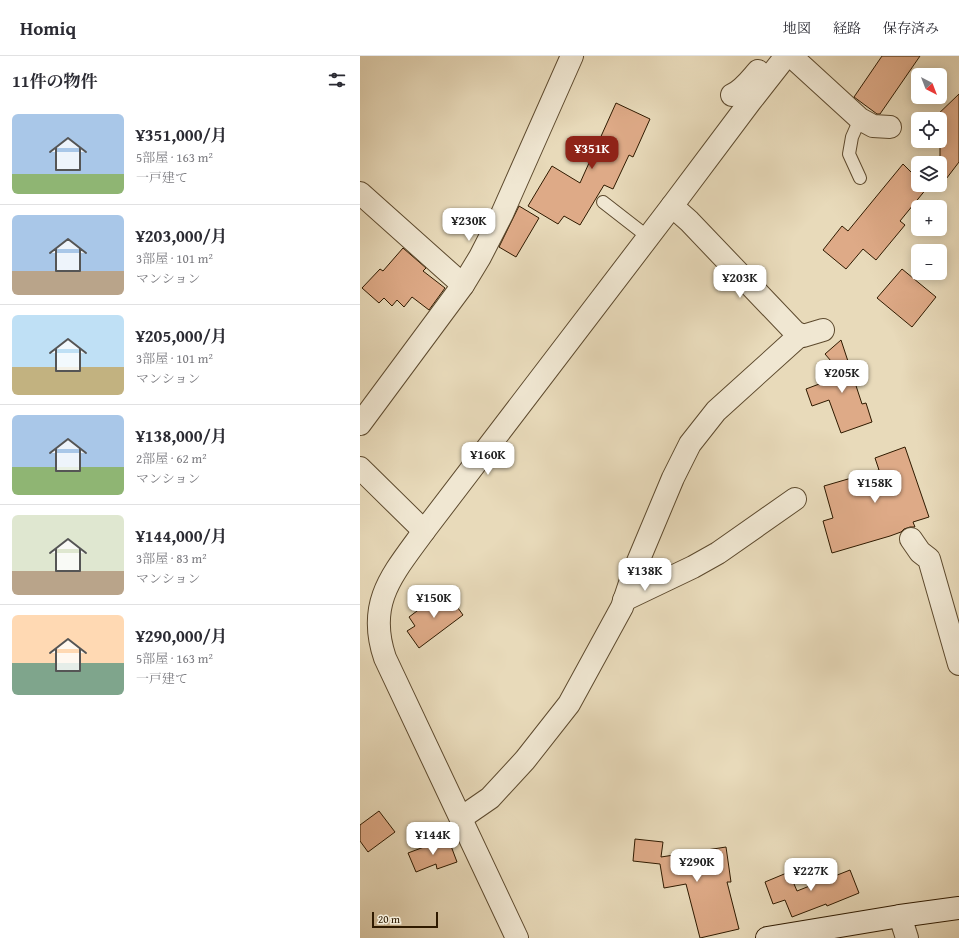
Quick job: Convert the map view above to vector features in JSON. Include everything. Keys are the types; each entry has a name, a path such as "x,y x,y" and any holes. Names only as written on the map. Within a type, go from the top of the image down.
{"street":[{"path":"360,424 463,285 480,257 502,214 572,56"},
{"path":"732,95 744,87 771,56"},
{"path":"517,938 385,658 379,642 378,622 382,599 390,578 424,531 786,56"},
{"path":"791,56 860,119 873,126 890,127"},
{"path":"360,193 463,285"},
{"path":"672,206 689,220 795,332 803,336 823,330"},
{"path":"461,818 490,798 525,760 569,704 622,607 634,570 673,478 690,444 716,411 800,335"},
{"path":"360,468 424,531"},
{"path":"624,600 718,553 795,499"},
{"path":"911,539 920,552 929,559 959,664"},
{"path":"767,938 900,916 959,908"},
{"path":"900,916 907,938"}],"lane":[{"path":"860,119 852,137 849,154 860,178"},
{"path":"603,202 648,237"}],"building":[{"path":"882,56 920,56 880,114 877,114 854,97"},
{"path":"959,94 959,162 947,178 947,156 940,156 940,148 947,148 947,112 940,112"},
{"path":"616,103 650,119 633,157 629,155 613,189 604,185 580,225 564,216 558,224 528,206 552,166 580,183"},
{"path":"903,164 911,172 911,192 924,192 917,200 911,200 911,208 900,221 905,225 876,260 863,249 846,269 823,250 842,226 848,231"},
{"path":"519,206 539,218 516,257 499,247"},
{"path":"403,248 426,268 423,271 445,288 429,310 412,297 404,307 397,300 392,306 384,298 379,303 362,288 380,269 383,271"},
{"path":"902,269 911,276 911,280 915,280 936,297 912,327 877,298"},
{"path":"841,340 862,404 866,403 872,422 841,433 829,400 812,406 806,389 843,375 825,354"},
{"path":"905,447 929,517 913,522 915,527 910,527 890,536 832,553 823,521 833,518 824,486 879,470 875,458"},
{"path":"445,590 463,615 419,648 407,631 415,626 409,617"},
{"path":"379,811 395,832 368,852 360,841 360,825"},
{"path":"448,838 457,862 437,869 436,864 416,872 408,853"},
{"path":"635,839 663,842 661,857 726,847 731,882 727,882 739,929 700,938 686,884 664,888 660,864 633,861"},
{"path":"850,870 859,893 827,906 826,904 792,917 785,900 773,904 765,882 789,872 797,891"}]}
